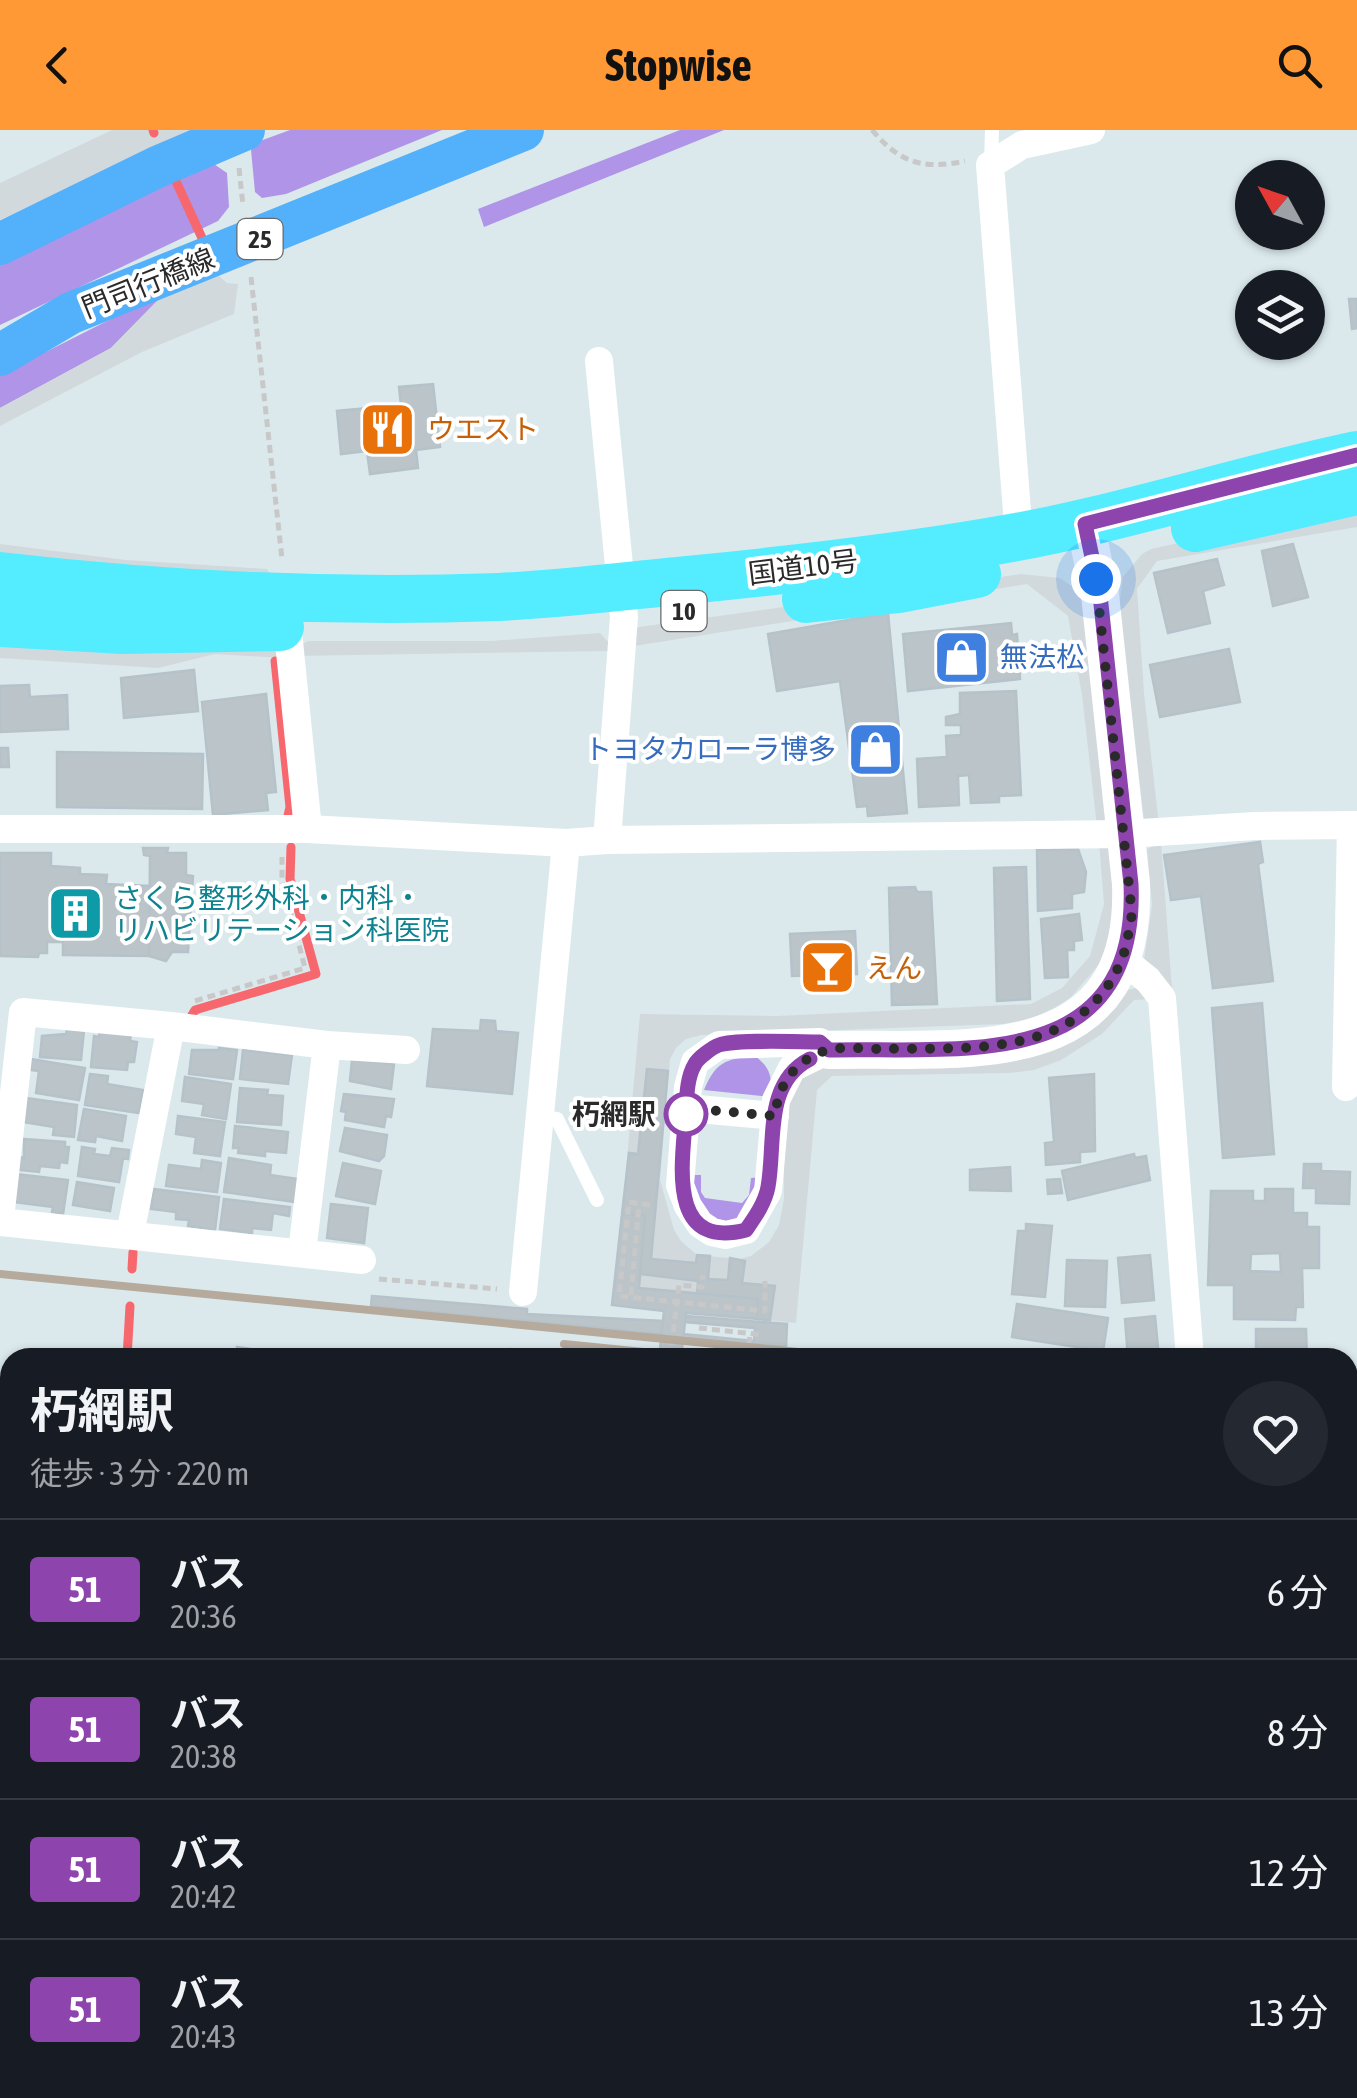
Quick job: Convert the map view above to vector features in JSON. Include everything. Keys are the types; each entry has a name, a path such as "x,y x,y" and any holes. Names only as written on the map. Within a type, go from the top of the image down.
{"highway":[{"name":"国道10号","path":"0,576 286,612 500,596 624,602 899,589 1088,537 1357,455"},
{"name":"国道10号","path":"624,602 800,568 1019,536 1088,537 1357,491"},
{"name":"10","path":"0,603 240,626"},
{"name":"国道10号","path":"0,623 123,630 240,626 286,612"}],"main road":[{"name":"門司行橋線","path":"0,355 70,314 523,130"},
{"path":"0,244 240,132"},
{"path":"0,344 70,314"}],"street":[{"path":"1019,536 991,160 1022,145 1091,130"},
{"path":"599,361 624,602 607,840"},
{"path":"829,1050 820,1042 719,1045 696,1062 686,1108 680,1185 700,1224 726,1235 746,1230 768,1191 776,1100 792,1068 829,1050 1007,1046 1042,1037 1068,1025 1090,1006 1122,959 1132,914 1100,595 1088,537"},
{"path":"286,612 295,829"},
{"path":"0,828 295,829 566,844 607,840 1125,834 1354,825 1346,1087"},
{"path":"524,1292 566,844"},
{"path":"1122,959 1148,980 1162,998 1189,1348"},
{"path":"362,1260 0,1220 23,1012 406,1050"},
{"path":"130,1234 176,1027"},
{"path":"302,1252 327,1045"},
{"path":"686,1108 775,1116"}],"lane":[{"path":"991,160 992,130"},
{"path":"540,1117 557,1119 597,1200"}],"path":[{"path":"872,130 892,150 924,166 991,160"},
{"path":"240,132 286,612"},
{"path":"176,1027 189,1003 306,968 282,880 295,829"},
{"path":"650,1205 628,1202 619,1296 764,1311 766,1281"},
{"path":"630,1297 638,1204"},
{"path":"362,1260 358,1277 524,1292"},
{"path":"671,1348 679,1285 702,1287 703,1275"},
{"path":"700,1328 764,1335"},
{"path":"749,1348 750,1334"}],"shaded area":[{"path":"112,130 193,130 0,220 0,183"},
{"path":"290,130 442,130 286,194 262,198 255,192 251,150 260,141"},
{"path":"680,130 724,130 484,227 478,209"},
{"path":"211,162 227,173 229,207 218,221 0,325 0,261"},
{"path":"218,275 227,283 238,284 234,314 142,352 0,426 0,408 111,348 159,299"},
{"path":"159,299 111,348 0,408 0,375"},
{"path":"1357,504 1357,527 1157,561 1137,589 1159,825 1144,820 1119,605 1123,577 1151,549"},
{"path":"0,544 126,560 267,569 271,575 0,565"},
{"path":"1021,574 1060,578 1083,598 1108,816 1097,827 1082,695 1068,616 1027,584 628,647 633,631 639,627"},
{"path":"600,633 610,644 610,651 295,656 302,644 309,641 491,641"},
{"path":"0,641 276,645 281,658 215,654 158,668 0,658"},
{"path":"1161,842 1172,989 1144,960 1152,905 1147,849"},
{"path":"1099,843 1109,848 1117,904 1102,961 1071,997 1056,1007 1028,1020 1003,1024 701,1035 686,1039 676,1048 670,1059 660,1180 674,1230 697,1255 740,1259 769,1242 779,1225 784,1199 780,1155 788,1107 802,1079 819,1068 1032,1057 1060,1047 1095,1025 1124,991 1136,988 1152,999 1134,1000 1102,1034 1061,1060 1034,1070 832,1076 817,1090 796,1323 757,1319 758,1299 639,1288 645,1216 622,1214 640,1014 777,1016 1031,1004 1062,988 1090,956 1104,904"},
{"path":"755,1056 769,1074 771,1097 704,1090 723,1064"},
{"path":"691,1175 701,1175 705,1198 742,1203 749,1195 751,1178 760,1177 740,1218 730,1223 706,1217"}],"building":[{"path":"1349,299 1357,299 1357,328 1352,329"},
{"name":"ウエスト","path":"433,384 440,447 416,450 418,468 370,474 367,451 341,454 337,411 401,405 399,387"},
{"path":"1293,544 1308,597 1273,606 1262,551"},
{"path":"1217,559 1224,585 1203,591 1210,623 1168,633 1154,573"},
{"name":"トヨタカローラ博多","path":"888,613 907,813 868,816 867,806 857,807 840,681 777,691 768,634"},
{"name":"無法松","path":"1011,623 1012,635 1017,634 1020,679 908,691 903,634"},
{"path":"1229,649 1240,702 1160,717 1150,665"},
{"path":"194,670 198,711 124,718 121,678"},
{"path":"29,685 30,697 67,695 68,729 0,732 0,686"},
{"path":"1016,691 1021,795 999,796 999,802 971,803 969,775 958,776 959,805 919,807 917,759 947,757 946,736 961,735 961,725 946,725 946,717 960,714 960,693"},
{"path":"266,694 276,792 266,793 268,810 213,815 202,702"},
{"path":"0,748 8,748 9,767 0,767"},
{"path":"57,752 203,754 202,809 57,807"},
{"path":"1260,842 1263,862 1258,864 1273,981 1213,988 1201,896 1171,900 1164,855"},
{"path":"143,848 186,853 186,875 193,876 188,952 172,952 166,961 149,956 150,856 144,855"},
{"path":"1078,849 1086,872 1084,892 1072,894 1072,908 1038,911 1037,850"},
{"name":"さくら整形外科・内科・ リハビリテーション科医院","path":"0,853 51,853 51,866 80,868 80,874 107,875 106,884 150,886 149,956 63,955 63,942 47,942 47,953 39,953 38,957 0,956"},
{"path":"1026,867 1030,999 997,1001 994,868"},
{"path":"915,887 917,892 931,892 937,1004 892,1005 889,888"},
{"path":"1079,914 1082,940 1074,941 1074,950 1067,950 1068,977 1045,978 1041,919"},
{"path":"855,931 857,974 792,976 790,934"},
{"path":"1262,1003 1274,1154 1223,1158 1212,1008"},
{"path":"481,1020 495,1021 496,1031 518,1033 512,1094 427,1086 433,1029 480,1031"},
{"path":"67,1029 84,1030 81,1060 40,1057 42,1036 66,1034"},
{"path":"100,1029 131,1033 130,1041 137,1042 134,1062 128,1062 127,1070 91,1067 94,1036 99,1037"},
{"path":"192,1050 237,1050 233,1079 189,1074"},
{"path":"243,1050 292,1055 288,1084 240,1079"},
{"path":"31,1059 85,1068 79,1100 36,1093 39,1071 30,1070"},
{"path":"352,1060 394,1064 391,1089 350,1081"},
{"path":"647,1069 668,1071 651,1259 696,1263 697,1255 710,1256 708,1279 728,1280 730,1258 745,1261 742,1283 775,1286 770,1320 757,1319 758,1299 697,1293 698,1281 640,1274 645,1216 622,1214 629,1153 638,1154"},
{"path":"90,1074 108,1076 107,1084 143,1090 139,1113 85,1105"},
{"path":"1094,1074 1095,1151 1080,1152 1080,1162 1046,1165 1045,1143 1054,1142 1049,1078"},
{"path":"185,1077 231,1084 226,1119 202,1115 204,1104 182,1101"},
{"path":"240,1088 268,1090 267,1095 283,1096 281,1125 237,1122"},
{"path":"344,1094 394,1099 391,1117 386,1116 384,1127 345,1120 346,1112 341,1111"},
{"path":"26,1098 77,1105 74,1137 53,1135 54,1127 23,1122"},
{"path":"84,1109 126,1116 122,1141 96,1136 95,1142 78,1140"},
{"path":"178,1116 225,1122 220,1156 194,1153 196,1137 176,1134"},
{"path":"235,1126 288,1132 286,1153 238,1153 239,1148 233,1148"},
{"path":"345,1128 387,1135 384,1156 379,1161 340,1151"},
{"path":"24,1139 65,1142 65,1147 69,1147 67,1163 60,1162 59,1168 40,1166 39,1172 19,1170 20,1157 24,1158"},
{"path":"82,1147 110,1156 112,1148 129,1150 128,1159 123,1158 119,1182 78,1176"},
{"path":"1134,1154 1135,1158 1146,1156 1150,1180 1068,1200 1062,1171"},
{"path":"229,1158 271,1165 270,1175 298,1179 295,1202 224,1192"},
{"path":"202,1160 221,1163 217,1192 166,1186 169,1165 201,1169"},
{"path":"343,1163 381,1171 375,1204 336,1196"},
{"path":"1304,1164 1321,1164 1321,1171 1350,1172 1349,1204 1316,1203 1316,1188 1303,1188"},
{"path":"1010,1167 1011,1191 970,1190 970,1170"},
{"path":"16,1174 68,1180 63,1214 52,1212 53,1207 13,1202"},
{"path":"1060,1179 1062,1193 1048,1194 1047,1180"},
{"path":"77,1182 114,1188 110,1211 73,1205"},
{"path":"154,1189 219,1197 215,1230 188,1226 189,1220 176,1219 176,1212 151,1209"},
{"path":"1265,1189 1293,1189 1293,1213 1307,1213 1307,1227 1319,1227 1319,1268 1302,1268 1303,1307 1296,1307 1295,1320 1234,1319 1234,1285 1208,1285 1211,1191 1253,1191 1253,1201 1265,1201","holes":["1280,1253 1281,1272 1250,1271 1251,1254"]},
{"path":"224,1199 290,1207 289,1216 273,1213 271,1230 252,1228 252,1233 220,1229"},
{"path":"331,1204 368,1208 364,1243 327,1238"},
{"path":"622,1214 645,1216 639,1288 758,1299 757,1319 686,1313 682,1348 660,1348 664,1311 612,1305"},
{"path":"1026,1224 1052,1226 1045,1297 1012,1294 1018,1231 1026,1231"},
{"path":"1150,1255 1154,1300 1122,1303 1118,1258"},
{"path":"1067,1260 1107,1261 1105,1307 1065,1306"},
{"path":"372,1296 527,1309 527,1314 663,1321 661,1334 371,1306"},
{"path":"1017,1304 1108,1318 1103,1348 1012,1337"},
{"path":"686,1316 787,1324 786,1347 683,1338 684,1334 754,1341 755,1328 685,1322"},
{"path":"1155,1316 1158,1348 1127,1348 1125,1319"},
{"path":"1256,1329 1306,1329 1307,1348 1256,1348"}],"waterway":[{"path":"174,177 202,238"},
{"path":"275,661 290,807 287,820"},
{"path":"192,1015 195,1010 316,974 290,879 291,847"},
{"path":"132,1269 133,1252"},
{"path":"128,1348 130,1306"}],"railway":[{"path":"0,1274 758,1348"},
{"path":"564,1344 604,1348"}],"bus line":[{"name":"51","path":"810,1059 792,1068 776,1100 768,1191 759,1211 746,1230 726,1235 712,1232 700,1224 680,1185 688,1087 696,1062 719,1045 820,1042 829,1050 1007,1046 1068,1025 1090,1006 1122,959 1132,914 1131,884 1100,595 1085,524 1357,455"}],"place":[{"name":"ウエスト","path":"388,429"},
{"name":"無法松","path":"961,657"},
{"name":"トヨタカローラ博多","path":"875,749"},
{"name":"さくら整形外科・内科・ リハビリテーション科医院","path":"75,914"},
{"name":"えん","path":"827,968"},
{"name":"朽網駅","path":"686,1114"}],"route":[{"path":"686,1114 686,1108 775,1116 776,1100 792,1068 829,1050 1007,1046 1042,1037 1068,1025 1105,987 1122,959 1132,914 1096,579"}]}
